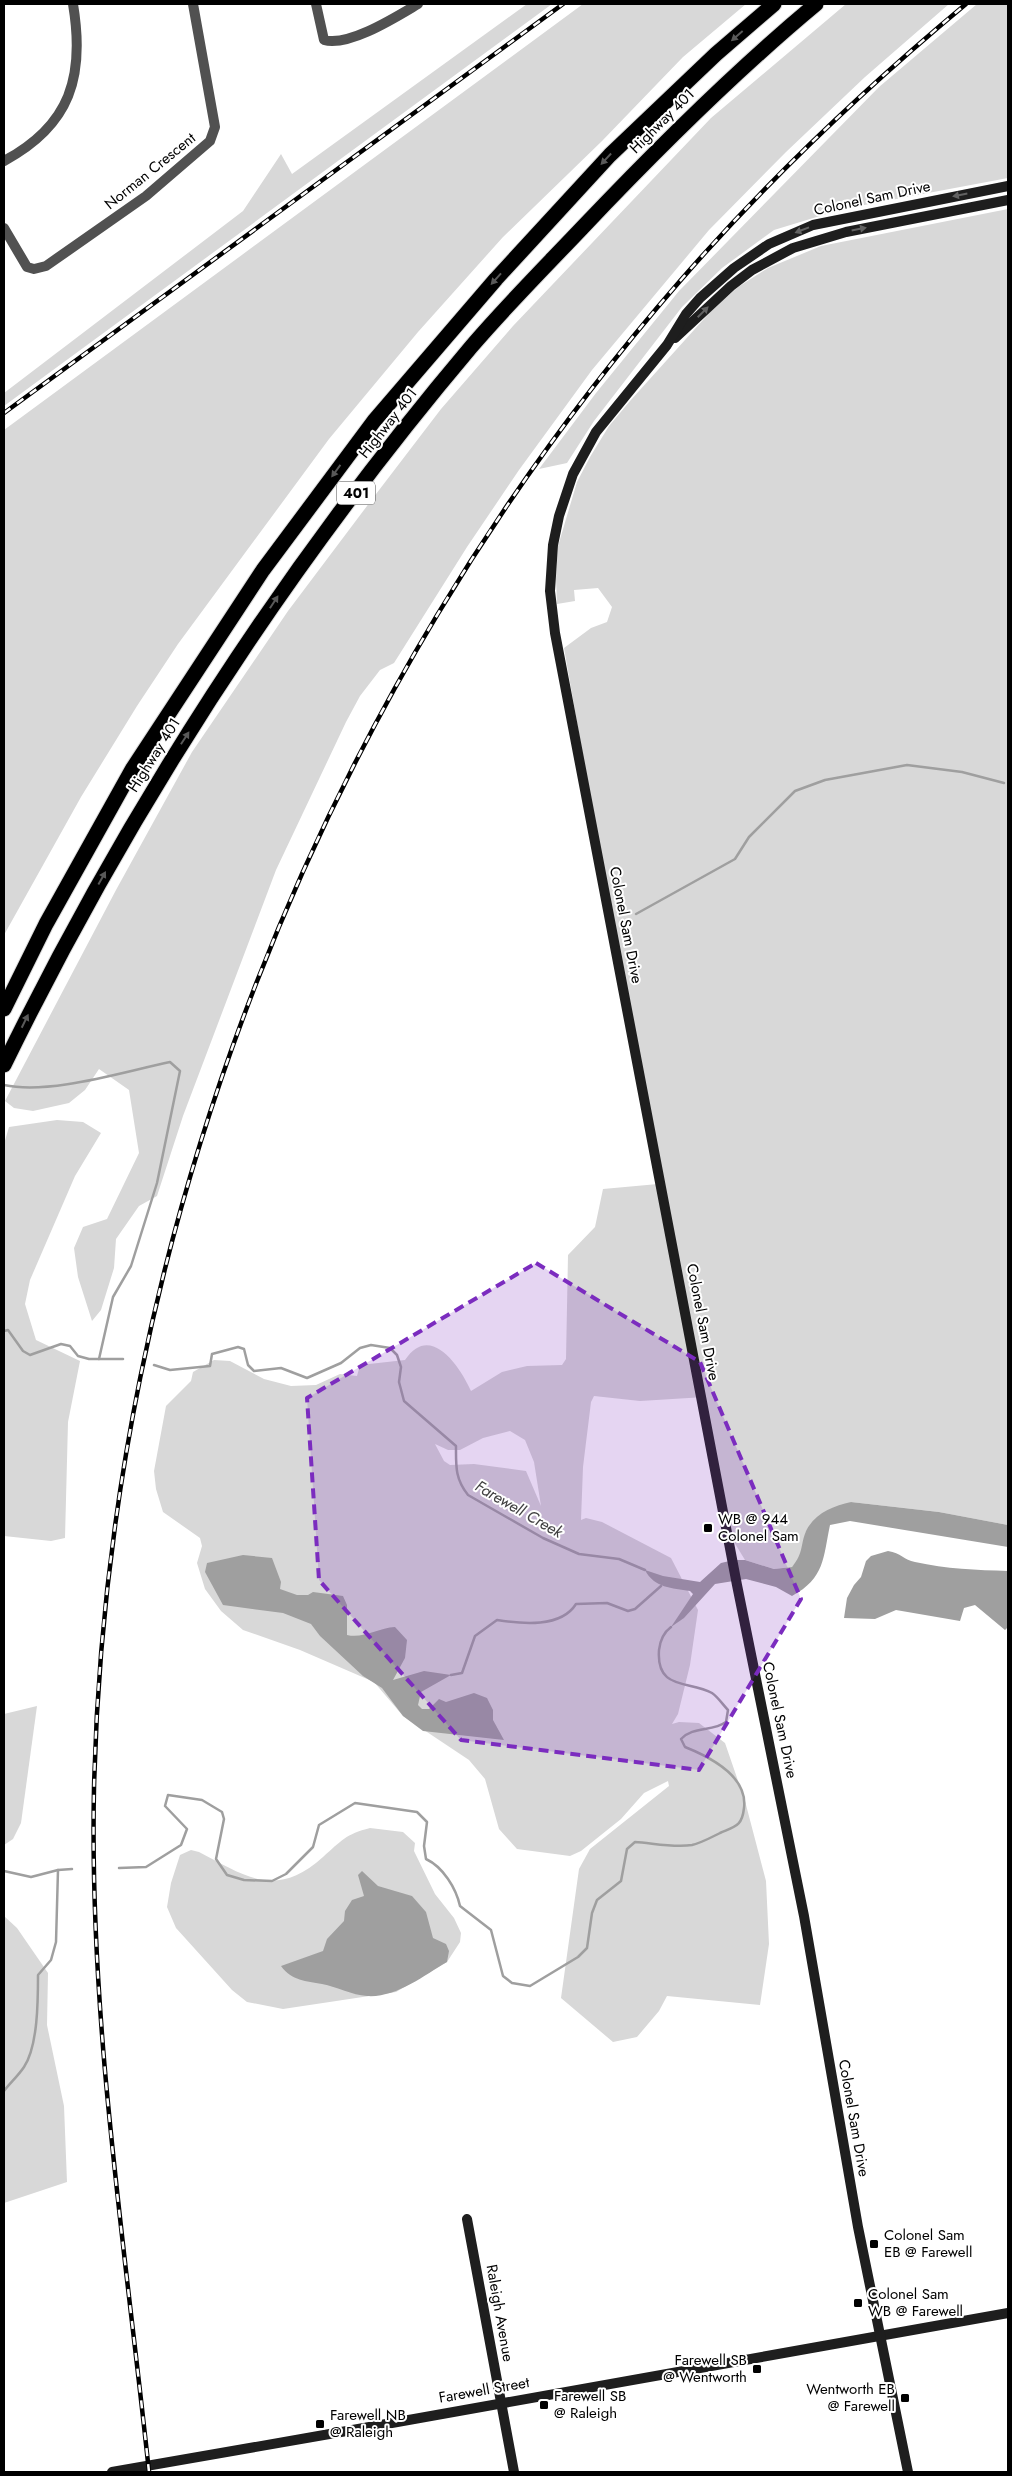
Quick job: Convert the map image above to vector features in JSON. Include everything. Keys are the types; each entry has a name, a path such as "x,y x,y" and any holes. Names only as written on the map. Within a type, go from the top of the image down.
{"highway":[{"name":"Highway 401","path":"4,1009 46,924 133,768 263,570 374,421 496,279 610,154 716,54 774,4"},
{"name":"Highway 401","path":"4,1065 48,974 168,764 282,590 402,432 473,345 634,174 713,95 816,4"}],"street":[{"path":"4,161 38,139 52,123 68,97 77,66 79,47 73,4"},
{"name":"Norman Crescent","path":"4,228 26,267 46,266 146,196 210,141 215,127 193,4"},
{"path":"316,4 324,40 334,43 359,36 418,4"},
{"name":"Colonel Sam Drive","path":"667,345 686,314 700,298 734,268 769,244 813,225 1008,186"},
{"name":"Colonel Sam Drive","path":"908,2472 858,2228 804,1916 737,1586 554,634 550,591 553,545 559,516 573,474 606,418 667,345 731,286 758,267 793,248 846,232 1008,200"},
{"name":"Raleigh Avenue","path":"467,2218 514,2472"},
{"name":"Farewell Street","path":"112,2472 881,2334 1008,2314"}],"highlighted area":[{"path":"536,1263 700,1362 801,1599 699,1770 461,1740 319,1580 307,1398"}],"shaded area":[{"path":"527,4 552,4 4,406 4,393 243,211 281,154 292,174"},
{"path":"583,4 746,4 683,57 602,141 503,237 418,332 329,439 178,644 137,706 81,797 4,935 4,430"},
{"path":"846,4 949,4 865,77 786,152 709,230 592,370 519,470 467,547 394,663 380,670 360,696 276,870 183,1116 157,1196 139,1206 116,1239 114,1268 101,1310 92,1321 78,1277 74,1248 83,1227 107,1219 139,1153 129,1090 99,1069 85,1090 69,1103 33,1111 14,1108 5,1101 116,890 192,752 288,611 373,498 441,409 513,326 711,118"},
{"path":"977,4 1008,4 1008,178 843,209 774,230 722,268 682,307 594,421 567,463 539,469 596,393 679,291 879,87"},
{"path":"1008,209 1008,1525 939,1512 851,1502 806,1531 801,1556 792,1567 774,1569 745,1560 731,1537 705,1397 640,1401 594,1396 591,1402 583,1467 581,1520 586,1518 602,1522 671,1558 698,1610 690,1665 678,1714 672,1724 679,1722 699,1723 725,1743 745,1801 766,1881 769,1944 760,2005 667,1996 659,2011 637,2037 613,2042 561,1998 579,1869 590,1849 669,1786 668,1781 644,1793 621,1819 581,1851 570,1856 517,1849 499,1829 485,1779 469,1760 403,1716 374,1682 300,1650 243,1630 221,1611 205,1589 197,1563 202,1546 200,1538 163,1512 156,1489 154,1471 166,1406 191,1381 193,1372 214,1360 230,1361 264,1379 291,1386 316,1385 340,1374 357,1376 360,1365 405,1360 415,1349 424,1345 434,1347 452,1360 460,1370 471,1391 502,1372 527,1366 562,1365 566,1359 568,1255 595,1227 603,1189 658,1184 564,648 591,628 607,622 612,607 598,588 574,590 575,601 557,604 558,546 577,482 609,426 630,401 712,310 738,287 768,268 821,246","holes":["510,1431 525,1440 534,1462 541,1506 526,1471 474,1464 450,1465 444,1461 435,1444 448,1450 460,1450 483,1438"]},
{"path":"57,1120 83,1122 101,1133 75,1176 30,1280 25,1304 36,1340 80,1361 68,1422 65,1538 51,1541 4,1536 4,1144 9,1127"},
{"path":"851,1502 939,1512 1008,1525 1008,1547 850,1521 830,1525 821,1566 811,1582 803,1589 792,1596 776,1587 746,1579 715,1584 684,1618 671,1627 693,1594 690,1591 658,1584 645,1570 663,1576 700,1582 721,1563 734,1560 745,1560 774,1569 792,1567 800,1553 806,1531 814,1519 831,1508"},
{"path":"888,1551 911,1561 938,1566 1008,1571 1008,1627 1005,1630 975,1605 964,1608 960,1621 896,1610 875,1619 844,1618 847,1598 861,1577 866,1561 871,1556"},
{"path":"243,1555 272,1558 281,1582 280,1589 297,1595 308,1595 313,1592 343,1596 347,1605 347,1635 359,1636 395,1627 407,1640 405,1658 393,1680 424,1671 451,1675 421,1692 418,1705 422,1709 429,1709 439,1699 446,1702 474,1693 487,1698 493,1710 493,1720 504,1740 423,1731 403,1716 382,1688 363,1676 320,1636 311,1624 283,1613 223,1605 205,1572 207,1563"},
{"path":"37,1706 21,1823 13,1839 4,1845 4,1714"},
{"path":"370,1828 403,1832 415,1843 414,1851 435,1894 454,1918 461,1933 460,1942 447,1962 396,1992 283,2009 247,2002 232,1990 176,1928 167,1907 171,1883 180,1855 191,1850 199,1852 247,1876 261,1880 276,1880 291,1877 306,1870 344,1839"},
{"path":"362,1871 378,1886 412,1896 426,1912 433,1938 446,1944 449,1951 447,1962 399,1990 378,1996 356,1994 328,1985 300,1980 290,1975 281,1966 323,1951 327,1939 344,1921 345,1911 352,1900 364,1896 358,1875"},
{"path":"4,1916 17,1928 48,1973 47,2025 64,2106 67,2182 4,2203"}],"waterway":[{"path":"636,914 735,859 749,837 795,791 825,780 907,765 962,772 1004,783"},
{"path":"4,1085 22,1087 64,1085 170,1062 180,1071 157,1183 131,1266 113,1297 99,1359"},
{"name":"Farewell Creek","path":"4,1331 8,1330 23,1351 30,1355 61,1344 70,1346 78,1356 89,1359 123,1359"},
{"name":"Farewell Creek","path":"154,1365 170,1370 210,1366 212,1354 238,1347 244,1349 248,1365 254,1371 281,1368 307,1378 341,1363 360,1348 371,1345 390,1348 397,1355 401,1367 399,1382 404,1401 456,1446 458,1478 468,1495 543,1538 579,1554 619,1559 645,1570"},
{"path":"451,1675 462,1673 475,1636 497,1620 518,1623 551,1621 569,1612 576,1604 607,1603 628,1611 635,1609 661,1586"},
{"path":"119,1868 146,1867 181,1845 187,1829 165,1806 168,1795 202,1800 222,1812 224,1819 216,1859 227,1875 244,1880 272,1881 286,1874 313,1847 319,1825 355,1803 417,1812 427,1822 424,1846 426,1859 438,1867 448,1879 460,1906 491,1930 503,1976 512,1983 530,1986 578,1957 587,1948 592,1913 597,1900 621,1881 627,1849 635,1842 671,1846 692,1845 734,1827 742,1819 744,1797 734,1777 716,1762 685,1747 681,1739 691,1732 715,1727 726,1722 728,1710 712,1693 676,1682 668,1678 663,1672 659,1663 659,1647 661,1640 671,1627"},
{"path":"4,1871 31,1877 58,1870 72,1869"},
{"path":"4,2091 29,2058 35,2035 38,1975 51,1960 56,1942 58,1870"}],"railway":[{"path":"4,413 563,4"},
{"path":"149,2472 103,2046 97,1960 94,1788 108,1582 140,1378 190,1178 256,984 339,795 438,614 551,443 680,281 747,207 817,137 966,4"}],"place":[{"name":"WB @ 944 Colonel Sam","path":"708,1528"},
{"name":"Colonel Sam EB @ Farewell","path":"874,2244"},
{"name":"Colonel Sam WB @ Farewell","path":"858,2303"},
{"name":"Farewell SB @ Wentworth","path":"757,2369"},
{"name":"Wentworth EB @ Farewell","path":"905,2398"},
{"name":"Farewell SB @ Raleigh","path":"544,2405"},
{"name":"Farewell NB @ Raleigh","path":"320,2424"}]}
